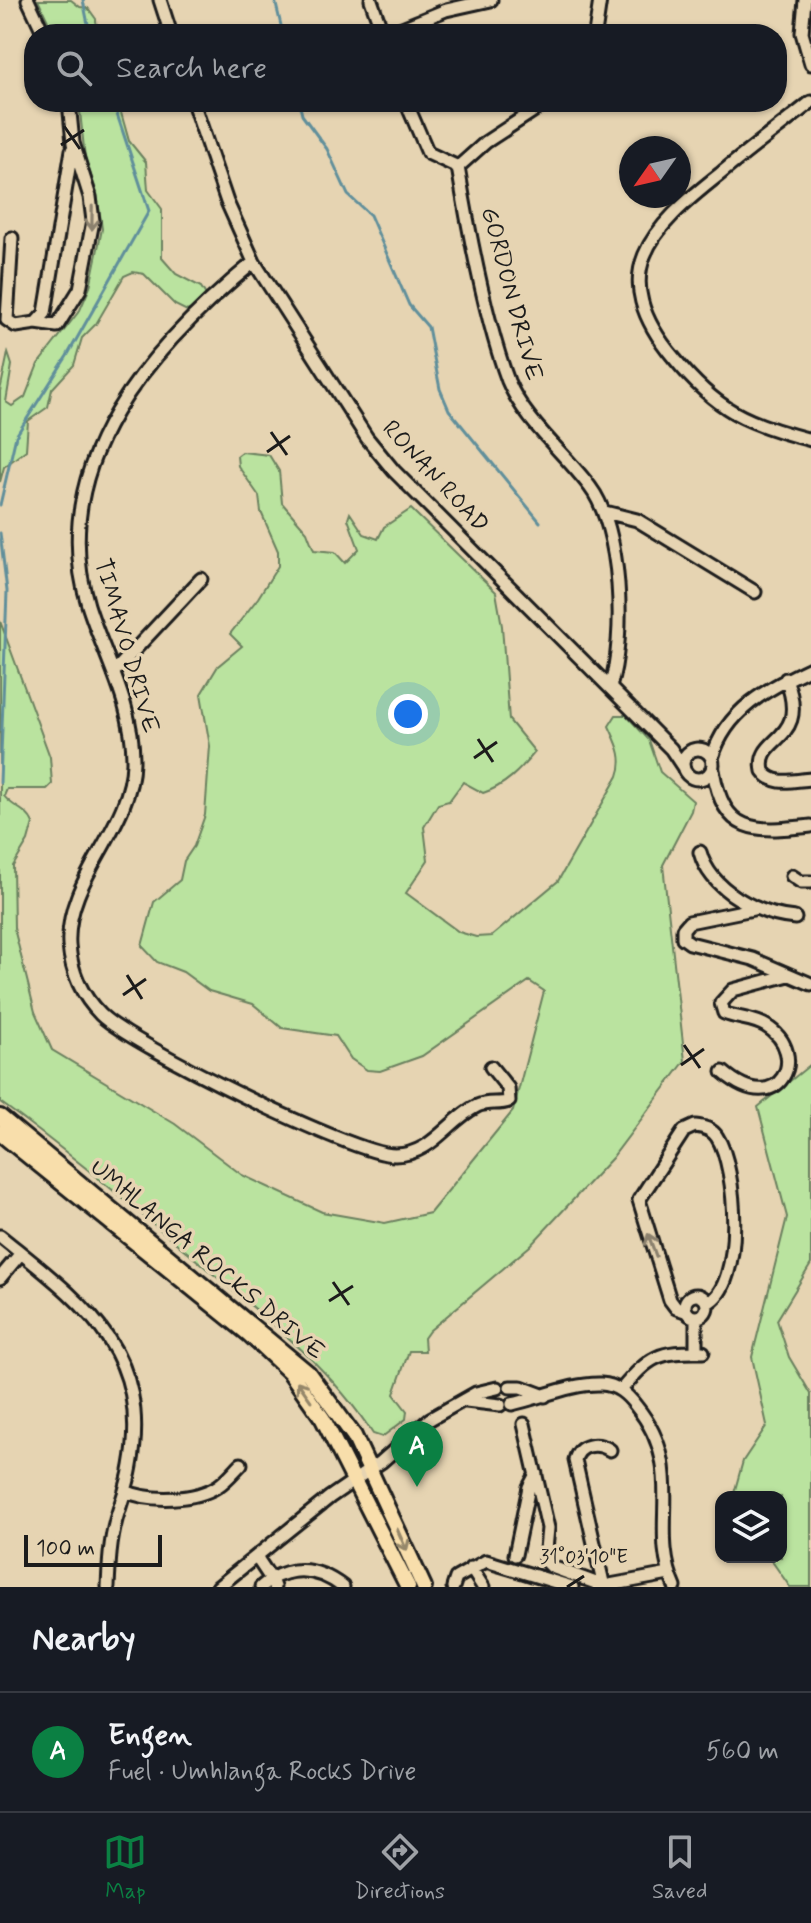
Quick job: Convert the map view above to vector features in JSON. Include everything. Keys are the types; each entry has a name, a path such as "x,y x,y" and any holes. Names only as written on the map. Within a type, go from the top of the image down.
{"main road":[{"name":"UMHLANGA ROCKS DRIVE","path":"0,1117 288,1353 337,1410 370,1468 424,1587"},
{"name":"UMHLANGA ROCKS DRIVE","path":"0,1133 277,1358 323,1419 408,1587"}],"street":[{"path":"28,0 39,24"},
{"path":"160,0 168,24"},
{"path":"371,0 381,24"},
{"path":"410,24 446,10 491,0"},
{"path":"596,24 600,0"},
{"path":"805,0 802,33 811,64"},
{"path":"811,102 668,216 649,243 640,281 646,316 657,337 713,401 751,423 811,440"},
{"path":"12,238 7,320 16,326 36,323 57,326 74,303 92,229 91,202 73,143 70,112"},
{"name":"RONAN ROAD","path":"196,112 227,202 254,262 379,455 671,749 683,767"},
{"path":"410,112 428,153 458,167 486,142 532,112"},
{"path":"36,323 45,313 73,143"},
{"name":"GORDON DRIVE","path":"458,167 468,228 508,379 524,409 590,487 605,512 612,548 619,636 617,662 610,687"},
{"name":"TIMAVO DRIVE","path":"254,262 142,374 102,436 86,475 78,525 79,566 89,609 114,672 131,734 132,772 122,810 81,889 69,934 76,975 102,1016 143,1043 302,1124 382,1154 402,1155 420,1149 477,1106 509,1101 508,1088 491,1067"},
{"path":"605,512 637,520 755,592"},
{"path":"114,672 201,579"},
{"path":"695,779 704,779 725,726 750,702 786,679 811,668"},
{"path":"786,679 799,703 798,716 763,758 763,771 772,781 811,779"},
{"path":"671,749 687,753 717,742"},
{"path":"700,749 712,764 718,798"},
{"path":"687,753 683,767 718,798 734,819 764,831 811,826"},
{"path":"700,852 715,877 753,909"},
{"path":"792,876 801,882 811,882"},
{"path":"795,918 753,909 689,922 683,929 683,938 690,943 753,959 811,984"},
{"path":"723,1072 738,1085 752,1090 769,1088 785,1077 785,1056 773,1031 756,1021 724,1013 721,1003 733,990 789,975"},
{"path":"695,1126 711,1130 720,1142 736,1223 721,1288 716,1298 707,1303 705,1313 690,1314 676,1308 670,1300 639,1200 684,1131 695,1126"},
{"path":"0,1236 86,1309 117,1353 131,1392 135,1425 125,1491 112,1537 108,1587"},
{"path":"0,1278 21,1253"},
{"path":"621,1390 644,1363 657,1355 700,1352 685,1303 692,1295 699,1295 707,1303"},
{"path":"466,1401 476,1405 506,1405 587,1385 610,1385 621,1390 645,1417 661,1451 667,1485 666,1548 669,1574 675,1587"},
{"path":"510,1387 521,1387 546,1396"},
{"path":"218,1587 430,1419 476,1393 497,1388"},
{"path":"524,1424 548,1528 545,1560 552,1567 608,1586"},
{"path":"608,1586 575,1460 578,1452 586,1447 602,1445 610,1450"},
{"path":"125,1491 152,1499 206,1491 220,1485 241,1464"},
{"path":"515,1555 529,1487 536,1474"},
{"path":"257,1558 268,1581 299,1569 326,1577 343,1587"},
{"path":"453,1587 456,1578 486,1561 572,1587"},
{"path":"471,1568 483,1587"},
{"path":"595,1587 669,1574"}],"green space":[{"path":"38,0 71,0 80,7 88,8 96,24 49,24"},
{"path":"80,112 121,112 129,141 146,162 148,190 162,209 162,258 176,274 201,287 206,295 199,306 187,311 175,305 144,274 133,272 124,276 96,324 82,338 74,365 52,389 48,407 28,421 26,450 4,467 0,482 0,391 8,353 12,365 6,402 12,406 25,397 38,364 80,310 90,287 102,229 97,193 85,158"},
{"path":"242,452 269,455 279,471 282,503 307,532 314,550 335,552 345,563 359,549 348,519 350,513 364,534 378,539 384,527 411,509 496,592 502,626 509,720 535,752 518,771 498,786 483,793 463,782 449,801 438,804 424,827 428,860 406,893 459,932 476,937 492,936 558,881 618,776 620,757 609,726 616,715 626,715 649,740 660,772 693,801 691,811 663,865 685,1061 612,1158 530,1246 429,1331 424,1338 425,1351 409,1351 394,1394 407,1411 406,1419 382,1437 373,1434 336,1385 270,1322 101,1181 0,1102 0,621 50,757 52,784 47,789 7,789 4,796 33,823 28,841 13,866 14,928 35,1012 52,1050 175,1124 242,1175 322,1212 385,1223 430,1213 513,1111 544,991 529,981 422,1056 380,1071 367,1070 351,1059 336,1036 282,1028 253,1004 209,991 183,972 157,962 142,946 154,902 180,880 184,861 194,846 205,815 210,746 201,694 218,666 242,646 230,634 278,566 278,551 261,512 259,496 238,466 237,456"},
{"path":"811,1064 811,1264 777,1320 789,1357 811,1394 811,1587 790,1587 773,1563 787,1563 787,1491 735,1491 743,1461 767,1425 752,1357 787,1217 758,1107"}],"waterway":[{"path":"83,0 88,24"},
{"path":"275,0 281,24"},
{"path":"0,505 16,436 67,356 149,211 116,112"},
{"path":"301,112 327,149 348,195 370,215 409,305 428,327 440,389 449,410 540,522"},
{"path":"0,533 7,591 0,783"}],"place":[{"name":"Engen","path":"417,1487"}]}
